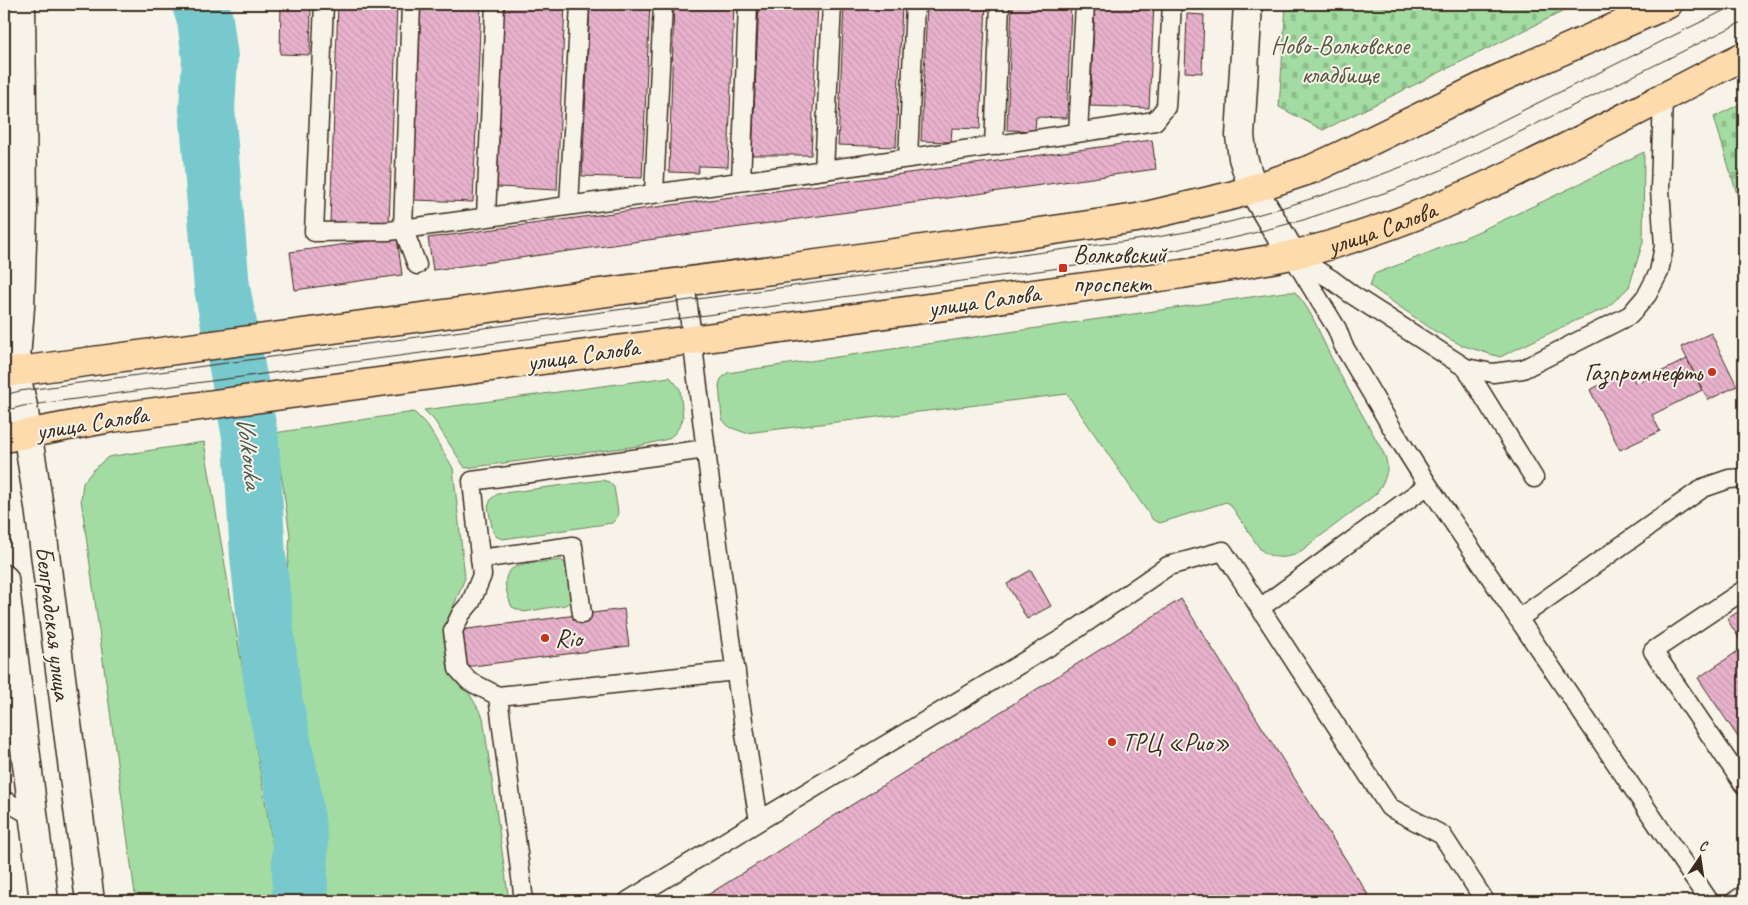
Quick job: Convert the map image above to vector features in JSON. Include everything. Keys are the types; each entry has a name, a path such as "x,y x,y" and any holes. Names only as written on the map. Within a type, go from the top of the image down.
{"main road":[{"path":"7,380 173,351 1137,218 1192,206 1253,189 1312,169 1498,79 1668,4"},
{"name":"улица Салова","path":"16,436 111,418 181,408 1182,274 1292,255 1373,232 1444,205 1539,160 1744,56"}],"street":[{"name":"Белградская улица","path":"21,4 23,210 20,307 7,380 16,436 39,507 90,901"},
{"path":"1248,4 1240,136 1242,158 1253,189 1292,255"},
{"name":"Белградская улица","path":"4,579 9,666 44,901"}],"lane":[{"path":"324,4 314,232 389,230 994,146 1155,121 1166,108 1172,4"},
{"path":"411,4 403,228 417,265"},
{"path":"486,216 495,4"},
{"path":"569,205 580,4"},
{"path":"654,193 663,4"},
{"path":"741,181 748,4"},
{"path":"824,170 832,4"},
{"path":"908,158 915,4"},
{"path":"994,146 1000,4"},
{"path":"1078,133 1084,4"},
{"path":"1292,255 1466,368 1493,373 1523,369 1630,315 1646,295 1659,272 1664,246 1660,190 1663,96"},
{"path":"1292,255 1337,329 1343,345 1395,434 1708,901"},
{"path":"685,281 736,672 759,820"},
{"path":"1466,368 1534,478"},
{"path":"706,449 472,481 482,574 471,602 461,614 453,630 458,669 469,681 498,696 736,672"},
{"path":"1518,619 1703,488 1729,479 1744,478"},
{"path":"1260,608 1428,485"},
{"path":"480,559 573,546 582,614"},
{"path":"628,901 759,820 1066,637 1168,566 1223,551 1389,807 1442,835 1485,901"},
{"path":"1744,590 1653,651 1744,785"},
{"path":"498,696 524,901"},
{"path":"4,800 32,816"},
{"path":"1735,901 1744,896"}],"green space":[{"name":"Ново-Волковское кладбище","path":"1286,4 1578,4 1323,130 1279,107"},
{"path":"1744,102 1744,218 1714,117"},
{"path":"1644,152 1643,242 1629,287 1607,308 1577,320 1500,357 1461,345 1433,330 1370,286 1374,274 1477,232"},
{"path":"1295,292 1307,308 1338,371 1384,454 1387,465 1384,480 1376,494 1297,554 1287,557 1269,555 1260,549 1230,504 1226,502 1160,523 1153,520 1067,394 746,433 729,427 722,419 719,385 721,379 727,373"},
{"path":"670,377 680,389 683,418 681,424 668,439 639,446 465,468 434,420 424,410"},
{"path":"414,412 427,425 453,468 465,578 446,625 451,672 458,682 466,688 483,717 509,901 328,901 315,797 298,727 285,596 290,536 274,433"},
{"path":"204,442 273,847 276,901 136,901 81,499 83,483 94,469 108,457"},
{"path":"602,480 609,482 614,487 618,512 616,519 612,523 503,539 497,537 493,532 488,507 491,499 497,494"},
{"path":"561,560 568,565 573,600 565,605 524,612 512,607 506,580 509,572 515,567 524,564"}],"building":[{"path":"281,4 311,4 310,55 280,54"},
{"path":"338,4 397,4 389,225 330,222"},
{"path":"421,4 481,4 473,202 413,200"},
{"path":"504,4 565,4 557,190 497,187"},
{"path":"590,4 650,4 642,178 582,176"},
{"path":"674,4 734,4 728,167 699,166 698,173 669,172"},
{"path":"759,4 818,4 811,155 752,155"},
{"path":"844,4 902,4 896,147 838,145"},
{"path":"927,4 986,4 980,129 952,128 951,142 921,141"},
{"path":"1012,4 1071,4 1067,118 1036,117 1035,131 1007,130"},
{"path":"1095,4 1154,4 1149,108 1090,106"},
{"path":"1187,14 1204,15 1202,73 1185,72"},
{"path":"1152,140 1156,169 433,270 428,238"},
{"path":"397,237 402,275 295,290 290,252"},
{"name":"Газпромнефть","path":"1711,333 1737,386 1708,400 1681,347"},
{"path":"1687,359 1702,390 1652,415 1660,431 1620,450 1590,390 1629,370 1636,384"},
{"path":"1031,570 1051,606 1027,619 1007,584"},
{"name":"ТРЦ «Рио»","path":"1181,599 1372,901 698,901"},
{"path":"1744,608 1744,646 1727,619"},
{"name":"Rio","path":"624,609 629,646 465,667 460,630"},
{"path":"1744,647 1744,746 1698,678"}],"waterway":[{"name":"Volkovka","path":"200,4 205,20 210,58 207,109 222,288 251,441 258,556 273,693 292,785 300,841 300,901"}],"tram line":[{"path":"4,395 20,391 1137,240 1218,225 1313,198 1437,153 1737,4"},
{"path":"4,411 23,406 1147,256 1242,236 1303,220 1396,189 1439,171 1744,21"}],"place":[{"name":"Волковский проспект","path":"1063,268"},
{"name":"Газпромнефть","path":"1712,372"},
{"name":"Rio","path":"545,638"},
{"name":"ТРЦ «Рио»","path":"1112,742"}]}
